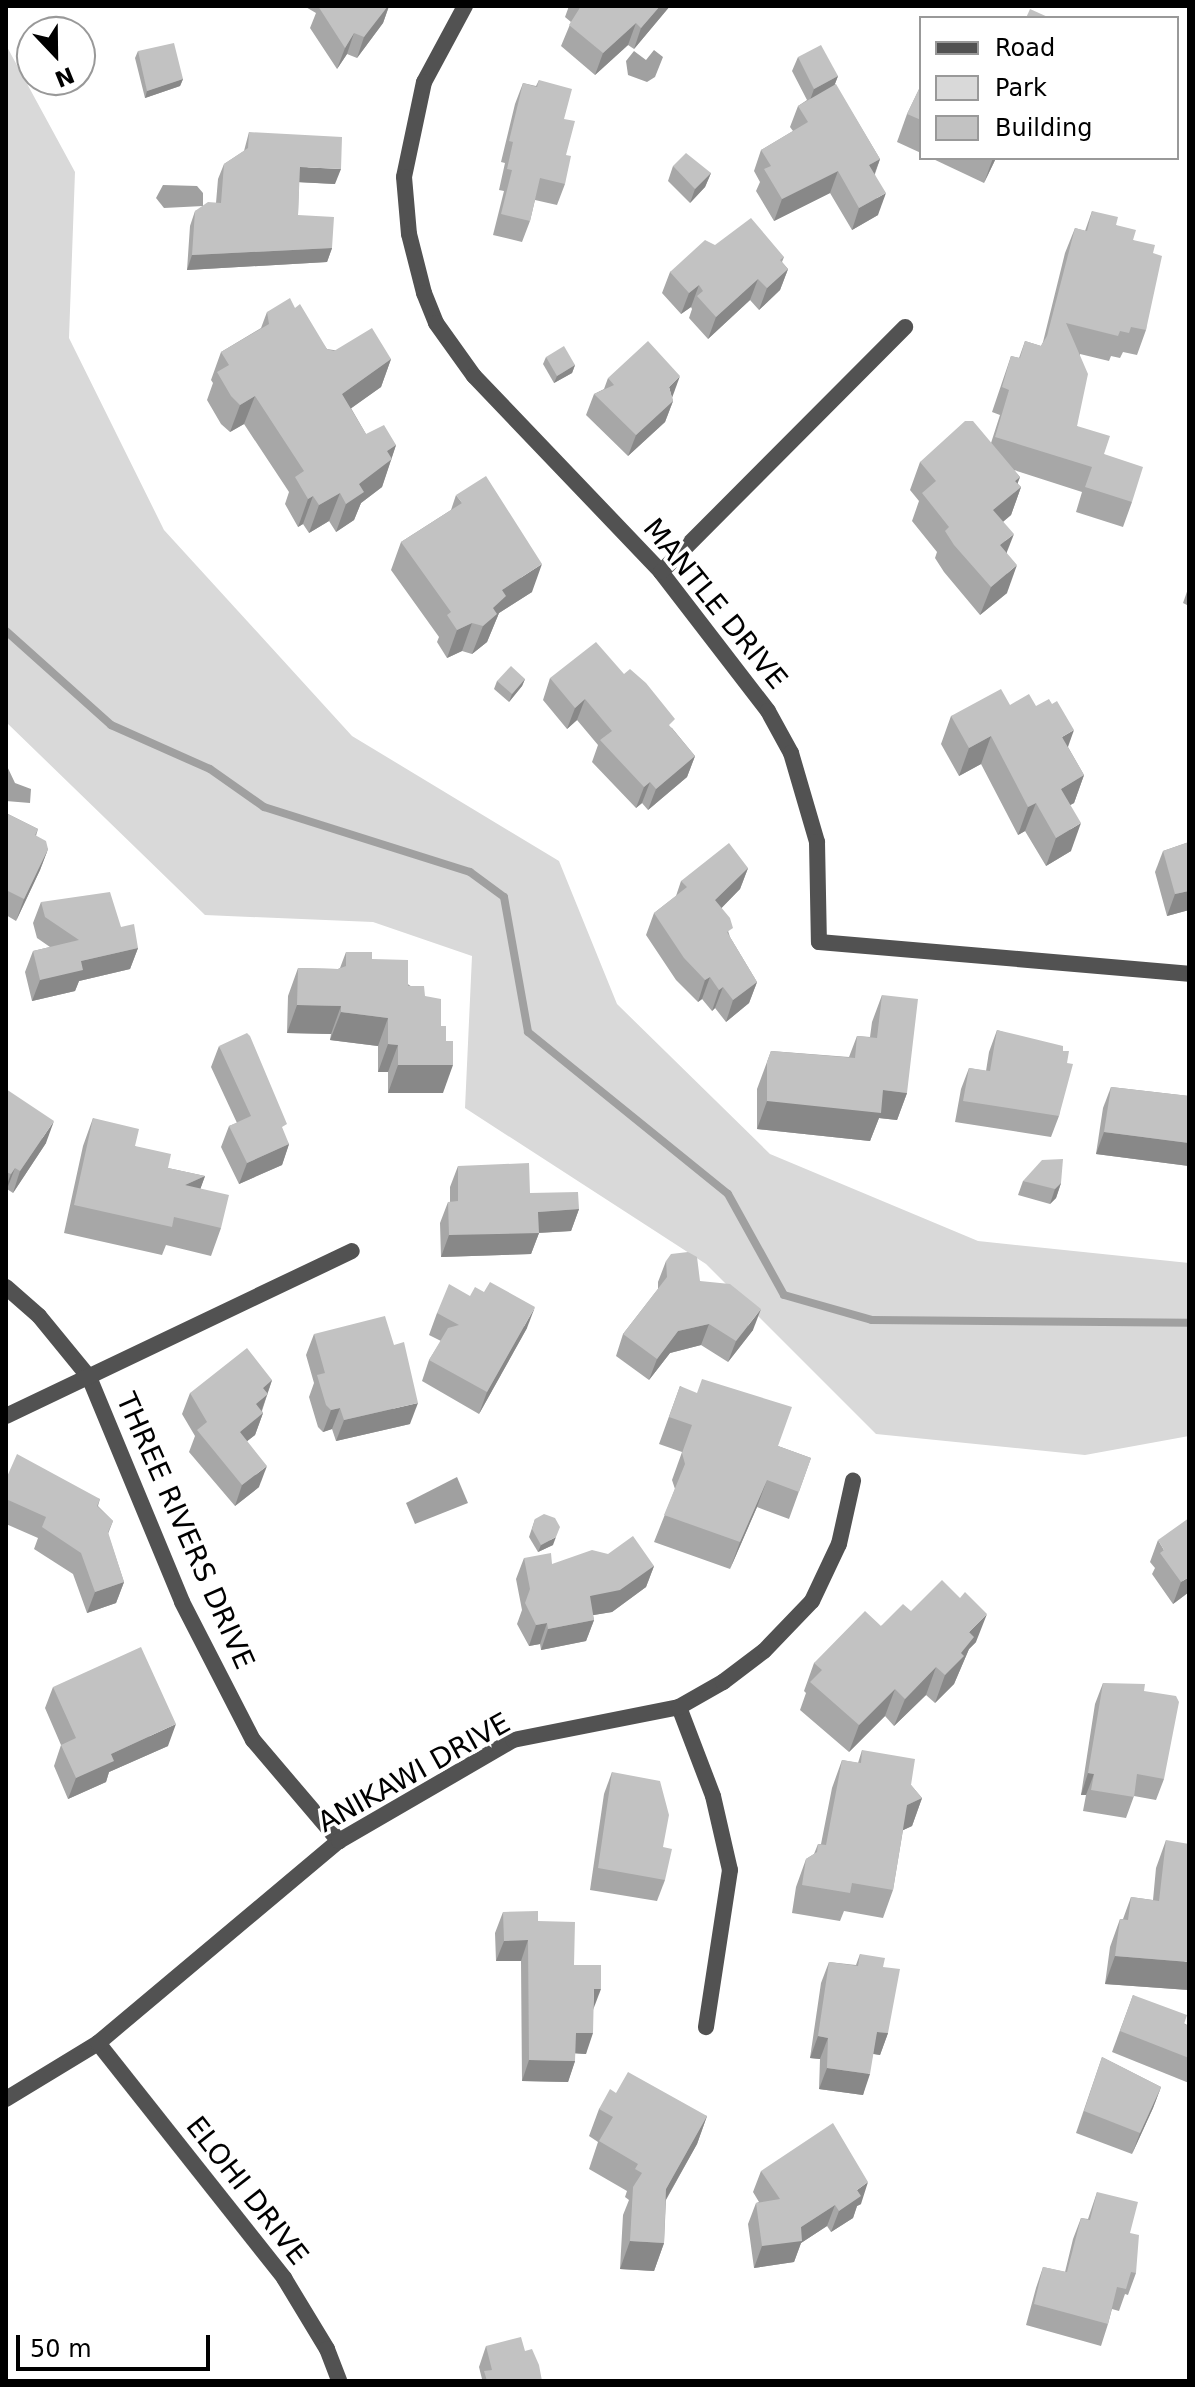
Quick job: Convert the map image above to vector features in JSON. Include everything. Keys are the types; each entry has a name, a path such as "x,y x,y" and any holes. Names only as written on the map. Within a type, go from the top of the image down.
{"street":[{"name":"MANTLE DRIVE","path":"465,6 424,82 404,177 409,234 424,293 436,323 474,376 661,572 768,711 791,753 817,842 819,942 1189,974"},
{"path":"661,572 905,327"},
{"path":"6,1416 352,1251"},
{"name":"THREE RIVERS DRIVE","path":"6,1287 39,1316 89,1377 182,1602 253,1740 339,1841"},
{"name":"ANIKAWI DRIVE","path":"6,2099 98,2043 339,1841 513,1740 679,1707 764,1651 812,1601 839,1544 853,1481"},
{"path":"679,1707 713,1796 730,1870 706,2027"},
{"name":"ELOHI DRIVE","path":"98,2043 284,2278 327,2349 339,2381"}],"green space":[{"path":"6,45 16,63 16,96 34,96 75,172 69,338 164,530 352,736 559,861 617,1004 770,1154 978,1241 1189,1263 1189,1436 1085,1455 876,1434 706,1264 465,1108 472,956 373,922 205,915 6,722"}],"shaded area":[{"path":"654,50 663,57 655,77 647,82 628,75 626,61 634,51 646,60"},
{"path":"163,185 197,186 203,193 203,206 164,208 156,198"},
{"path":"6,764 15,783 31,789 30,803 6,801"},
{"path":"457,1477 468,1503 415,1524 406,1503"}],"building":[{"path":"318,6 388,6 364,37 354,33 345,48"},
{"path":"581,6 660,6 641,28 636,23 603,53 569,25"},
{"path":"1030,9 1046,16 1027,16"},
{"path":"174,43 183,79 147,91 138,51"},
{"path":"821,45 838,76 814,89 798,57"},
{"path":"539,80 572,89 564,119 575,121 566,155 571,156 565,184 540,178 530,221 501,214 512,170 507,169 513,142 509,141 523,83 537,87"},
{"path":"836,84 880,159 869,165 886,193 859,208 838,171 782,199 764,169 771,166 761,150 808,122 798,106"},
{"path":"919,89 919,119 907,114"},
{"path":"249,132 342,137 341,169 300,167 298,215 334,217 332,248 192,255 195,211 208,202 221,203 224,164 248,148"},
{"path":"686,153 711,173 695,189 673,166"},
{"path":"1092,211 1118,217 1116,225 1136,230 1133,240 1155,245 1153,253 1162,256 1146,330 1131,327 1129,333 1120,331 1118,336 1066,323 1088,374 1077,426 1110,436 1104,454 1143,467 1132,502 1085,487 1092,467 995,437 1009,390 1002,387 1011,356 1020,358 1025,341 1041,346 1047,336 1075,228 1087,231"},
{"path":"751,218 784,257 780,260 788,269 767,288 758,279 716,317 697,296 703,291 699,285 689,293 670,272 705,240 715,245"},
{"path":"290,298 295,308 300,304 327,349 334,351 372,328 391,359 342,394 366,434 384,425 396,445 387,451 392,459 359,484 364,492 346,504 340,493 319,505 313,496 308,499 295,477 304,471 255,396 240,405 217,372 229,365 221,352 269,324 267,312"},
{"path":"648,341 680,376 669,387 673,401 636,435 594,394 614,385 608,378"},
{"path":"564,346 575,365 557,376 546,357"},
{"path":"965,421 973,421 1020,477 1015,481 1021,487 993,510 1014,534 1000,545 1017,565 991,587 954,545 945,531 949,527 922,493 936,481 920,462"},
{"path":"486,476 542,564 502,590 506,596 493,608 497,614 483,626 472,623 457,630 447,615 451,612 401,542 462,503 456,495"},
{"path":"596,642 624,674 630,669 646,683 675,719 669,725 695,756 656,789 650,782 644,787 600,740 612,731 585,699 575,708 550,678"},
{"path":"511,666 525,679 512,694 497,681"},
{"path":"1001,689 1010,705 1029,694 1036,706 1049,699 1052,704 1057,701 1074,730 1062,737 1084,775 1061,789 1081,823 1056,838 1036,803 1028,807 991,736 969,748 951,716"},
{"path":"6,813 38,829 35,835 46,841 48,849 24,899 6,890"},
{"path":"1189,842 1189,891 1175,894 1163,851"},
{"path":"729,843 748,868 715,900 730,918 733,928 727,932 757,982 733,1000 723,987 719,990 710,977 705,980 684,958 654,913 687,887 681,881"},
{"path":"110,892 121,927 134,924 138,948 81,961 83,970 40,980 33,951 79,940 45,917 41,902"},
{"path":"346,952 372,952 372,959 408,960 408,986 424,986 425,996 441,999 441,1026 446,1026 446,1041 453,1041 453,1065 398,1065 398,1045 388,1044 388,1018 341,1012 341,1006 297,1005 298,968 338,969 346,966"},
{"path":"882,995 918,999 907,1093 883,1090 881,1113 767,1101 767,1062 771,1051 855,1058 857,1036 877,1038"},
{"path":"997,1030 1063,1046 1063,1051 1069,1051 1067,1063 1073,1064 1059,1116 963,1101 969,1068 990,1071"},
{"path":"247,1033 287,1124 282,1127 289,1144 247,1163 229,1126 251,1116 219,1046"},
{"path":"1111,1087 1189,1096 1189,1143 1104,1132"},
{"path":"6,1089 54,1121 20,1171 15,1168 11,1174 6,1172"},
{"path":"93,1118 139,1129 135,1146 171,1154 168,1168 205,1176 185,1185 229,1195 221,1228 174,1217 172,1227 74,1205"},
{"path":"1063,1159 1061,1183 1055,1189 1023,1181 1042,1160"},
{"path":"529,1163 530,1193 578,1192 579,1209 538,1212 539,1233 449,1235 448,1202 458,1201 458,1166"},
{"path":"688,1252 697,1257 700,1281 730,1284 761,1309 736,1341 709,1324 678,1331 657,1359 623,1334 667,1277 666,1261 671,1254"},
{"path":"490,1282 535,1307 487,1392 429,1360 448,1328 459,1325 437,1313 449,1284 470,1296 475,1287 484,1292"},
{"path":"385,1316 394,1345 404,1342 418,1403 344,1420 340,1408 331,1410 326,1405 317,1375 325,1373 314,1334"},
{"path":"247,1348 272,1380 263,1388 268,1394 256,1404 263,1413 240,1432 267,1466 242,1485 197,1430 207,1422 190,1393"},
{"path":"702,1379 792,1407 778,1446 811,1458 799,1492 767,1480 740,1542 664,1515 685,1464 682,1453 692,1425 669,1417 680,1386 697,1393"},
{"path":"17,1454 100,1499 97,1506 113,1521 108,1532 124,1582 95,1592 81,1553 42,1527 46,1517 6,1499 6,1479"},
{"path":"544,1514 555,1518 560,1527 556,1537 541,1545 532,1529 535,1519"},
{"path":"1189,1518 1189,1577 1181,1582 1160,1553 1164,1550 1158,1540"},
{"path":"633,1536 654,1566 620,1590 590,1596 594,1620 548,1629 547,1623 536,1625 525,1603 530,1589 524,1558 551,1553 552,1564 592,1550 608,1554"},
{"path":"942,1580 960,1598 965,1592 987,1614 969,1632 974,1637 961,1653 964,1656 945,1675 936,1667 905,1699 895,1689 859,1725 810,1682 822,1670 814,1663 865,1611 881,1626 903,1604 911,1611"},
{"path":"141,1647 176,1724 111,1754 114,1761 76,1778 61,1745 76,1738 53,1687"},
{"path":"1103,1683 1145,1684 1144,1691 1176,1696 1179,1702 1164,1779 1137,1774 1134,1797 1091,1790 1094,1774 1088,1773"},
{"path":"862,1750 915,1759 911,1785 922,1798 907,1805 893,1890 852,1883 850,1893 802,1885 806,1859 817,1852 818,1844 826,1845 842,1760 861,1763"},
{"path":"612,1772 660,1781 669,1815 663,1847 672,1849 665,1880 598,1868"},
{"path":"1166,1840 1189,1844 1189,1962 1115,1956 1120,1919 1128,1920 1131,1897 1159,1901"},
{"path":"538,1911 538,1921 575,1922 574,1965 601,1965 601,1989 594,1989 593,2033 576,2033 575,2061 529,2060 528,1940 504,1941 503,1912"},
{"path":"860,1954 885,1958 883,1967 900,1969 888,2033 877,2032 870,2074 827,2068 828,2038 818,2036 829,1962 858,1966"},
{"path":"1133,1995 1187,2015 1184,2024 1189,2026 1189,2058 1120,2031"},
{"path":"1102,2057 1161,2087 1140,2133 1084,2111"},
{"path":"628,2072 707,2116 666,2189 664,2243 630,2241 633,2187 642,2173 635,2169 638,2164 599,2141 613,2117 599,2109 610,2089 616,2093"},
{"path":"833,2123 868,2182 857,2190 861,2196 839,2211 835,2205 801,2227 802,2241 762,2246 756,2203 780,2199 761,2171"},
{"path":"1097,2192 1138,2202 1130,2233 1139,2235 1136,2273 1131,2272 1126,2289 1117,2287 1108,2324 1034,2304 1043,2267 1067,2272 1081,2218 1090,2220"},
{"path":"521,2337 525,2351 532,2349 542,2381 487,2381 484,2371 492,2370 486,2346"}],"waterway":[{"path":"6,631 111,725 210,769 264,807 470,872 504,897 528,1032 728,1194 784,1295 872,1320 1189,1323"}]}
